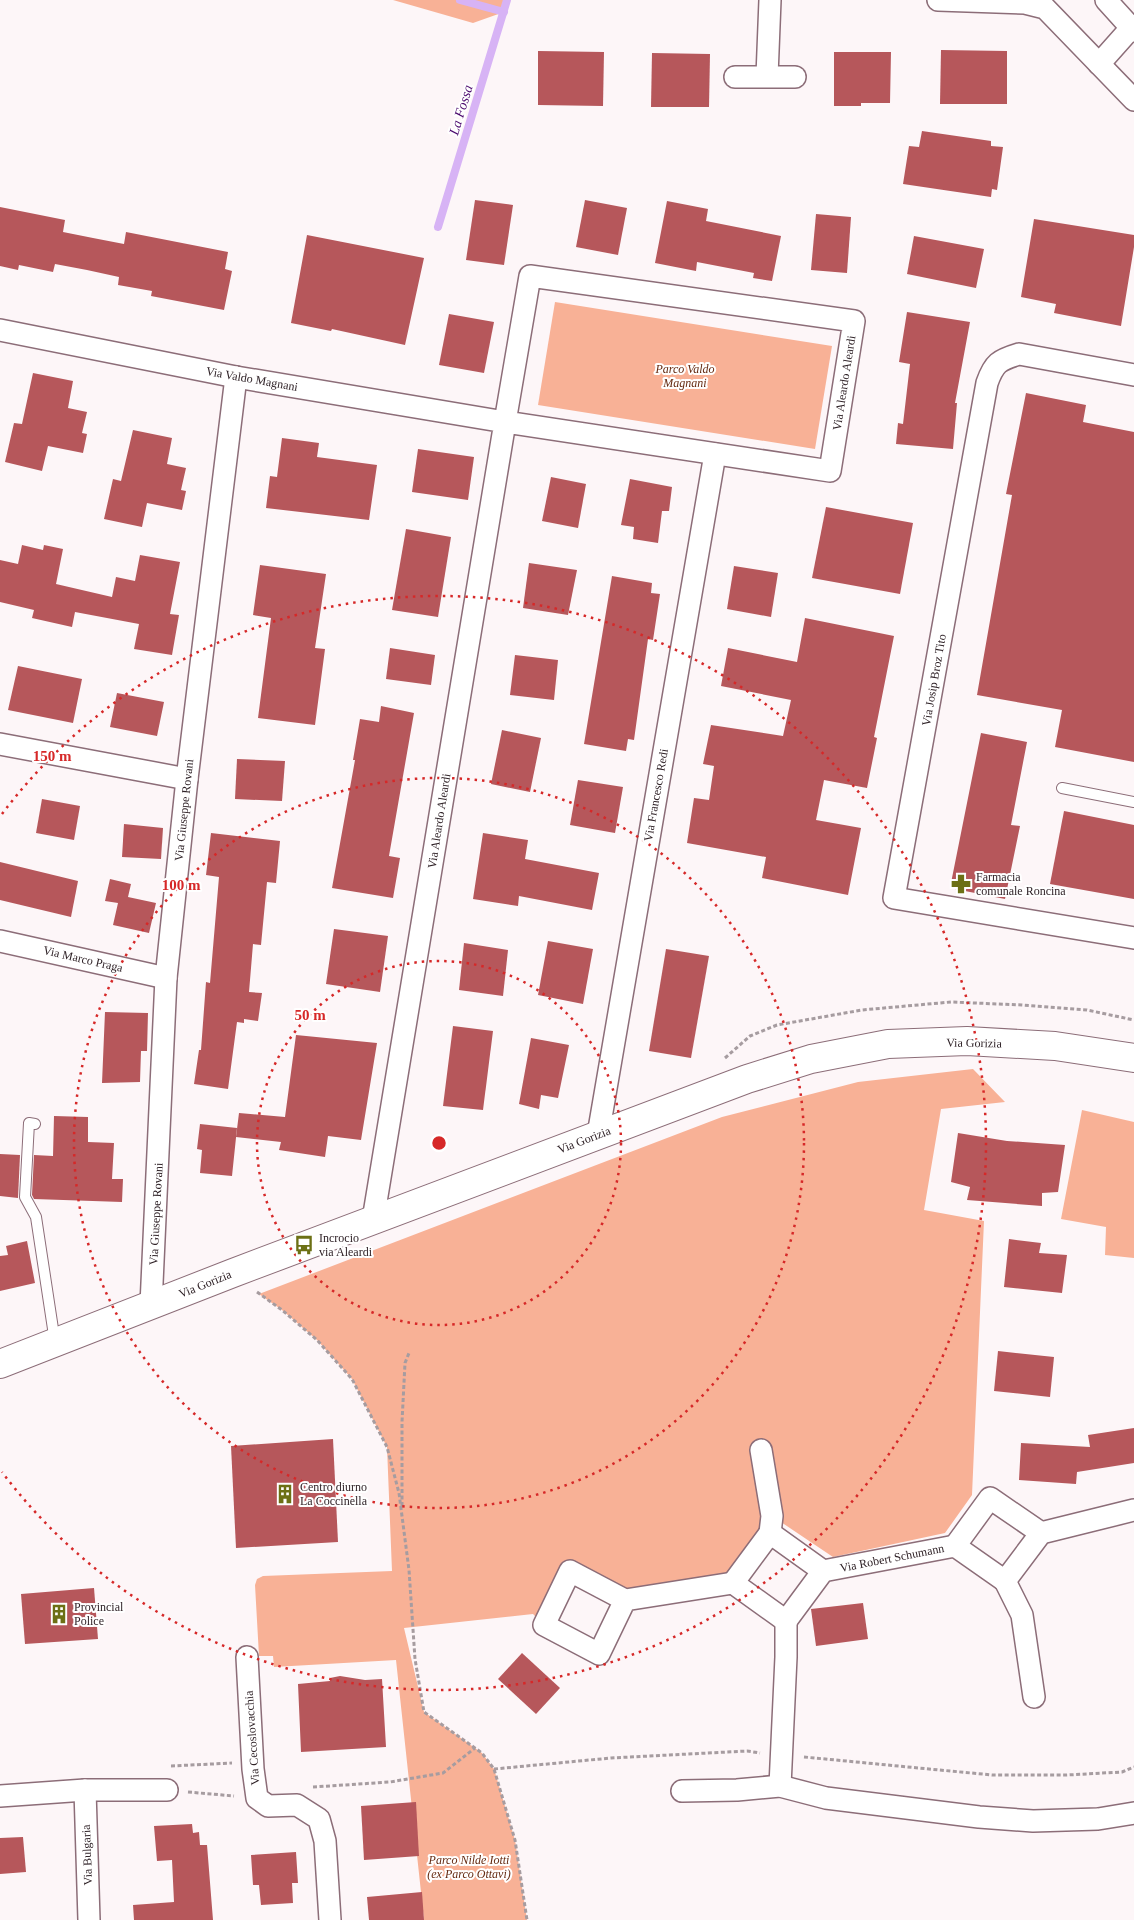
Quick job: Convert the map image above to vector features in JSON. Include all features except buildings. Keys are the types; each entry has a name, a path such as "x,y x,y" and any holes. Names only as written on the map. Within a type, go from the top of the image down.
{"main road":[{"name":"Via Gorizia","path":"0,1364 233,1273 747,1079 812,1059 888,1044 977,1042 1055,1046 1134,1058"}],"street":[{"path":"767,76 770,0"},
{"path":"938,0 1025,3 1044,8 1134,100"},
{"path":"1099,64 1133,29 1106,0"},
{"path":"735,77 795,77"},
{"name":"Via Aleardo Aleardi","path":"373,1220 530,276 854,321 830,471 506,422"},
{"name":"Via Valdo Magnani","path":"0,330 236,377 506,422"},
{"name":"Via Josip Broz Tito","path":"1134,375 1019,354 1003,358 992,369 986,393 894,898 1134,938"},
{"name":"Via Giuseppe Rovani","path":"151,1305 166,978 187,779 236,377"},
{"name":"Via Francesco Redi","path":"598,1135 715,454"},
{"path":"0,744 187,779"},
{"name":"Via Marco Praga","path":"0,940 166,978"},
{"path":"625,1600 733,1583 770,1533 772,1516 761,1450"},
{"path":"955,1546 990,1498 1041,1533"},
{"path":"1034,1697 1022,1615 1005,1581 1041,1533 1134,1510"},
{"path":"770,1533 823,1571"},
{"name":"Via Robert Schumann","path":"786,1621 823,1571 955,1546 1005,1581"},
{"path":"733,1583 786,1621 780,1786"},
{"name":"Via Cecoslovacchia","path":"247,1657 253,1769 257,1798 268,1806 297,1805 319,1819 325,1841 330,1920"},
{"path":"682,1791 737,1790 780,1786 826,1798 979,1817 1033,1821 1098,1820 1134,1813"},
{"path":"0,1796 85,1790 167,1790"},
{"name":"Via Bulgaria","path":"85,1790 89,1920"}],"lane":[{"path":"1062,788 1134,802"},
{"path":"35,1124 29,1123 25,1197 36,1217 55,1343"}],"path":[{"path":"233,1273 282,1310 317,1340 352,1380 387,1447 399,1493 409,1570 415,1659 424,1712 482,1753 494,1769 515,1840 528,1920"},
{"path":"402,1522 402,1422 406,1363 409,1353"},
{"path":"494,1769 611,1758 747,1751 992,1775 1068,1776 1122,1772 1134,1767"},
{"path":"167,1790 257,1798"}],"green space":[{"path":"393,0 508,0 504,12 473,23"},
{"name":"Parco Valdo Magnani","path":"555,302 832,346 815,449 538,405"},
{"name":"Parco Nilde Iotti (ex Parco Ottavi)","path":"973,1069 1005,1102 941,1109 924,1210 984,1221 972,1495 945,1533 833,1557 772,1516 733,1583 625,1600 570,1571 544,1625 533,1614 404,1628 424,1712 482,1753 494,1769 515,1840 527,1920 424,1920 396,1660 274,1667 273,1656 259,1656 255,1585 257,1579 263,1576 392,1571 387,1447 352,1379 317,1340 282,1310 259,1294 722,1117 858,1082"},
{"path":"1082,1110 1134,1122 1134,1258 1105,1255 1106,1227 1061,1219"}],"waterway":[{"path":"460,0 504,12"},
{"name":"La Fossa","path":"438,227 507,0"}],"place":[{"name":"Farmacia comunale Roncina","path":"961,884"},
{"name":"Incrocio via Aleardi","path":"304,1245"},
{"name":"Centro diurno La Coccinella","path":"285,1494"},
{"name":"Provincial Police","path":"59,1614"}]}
